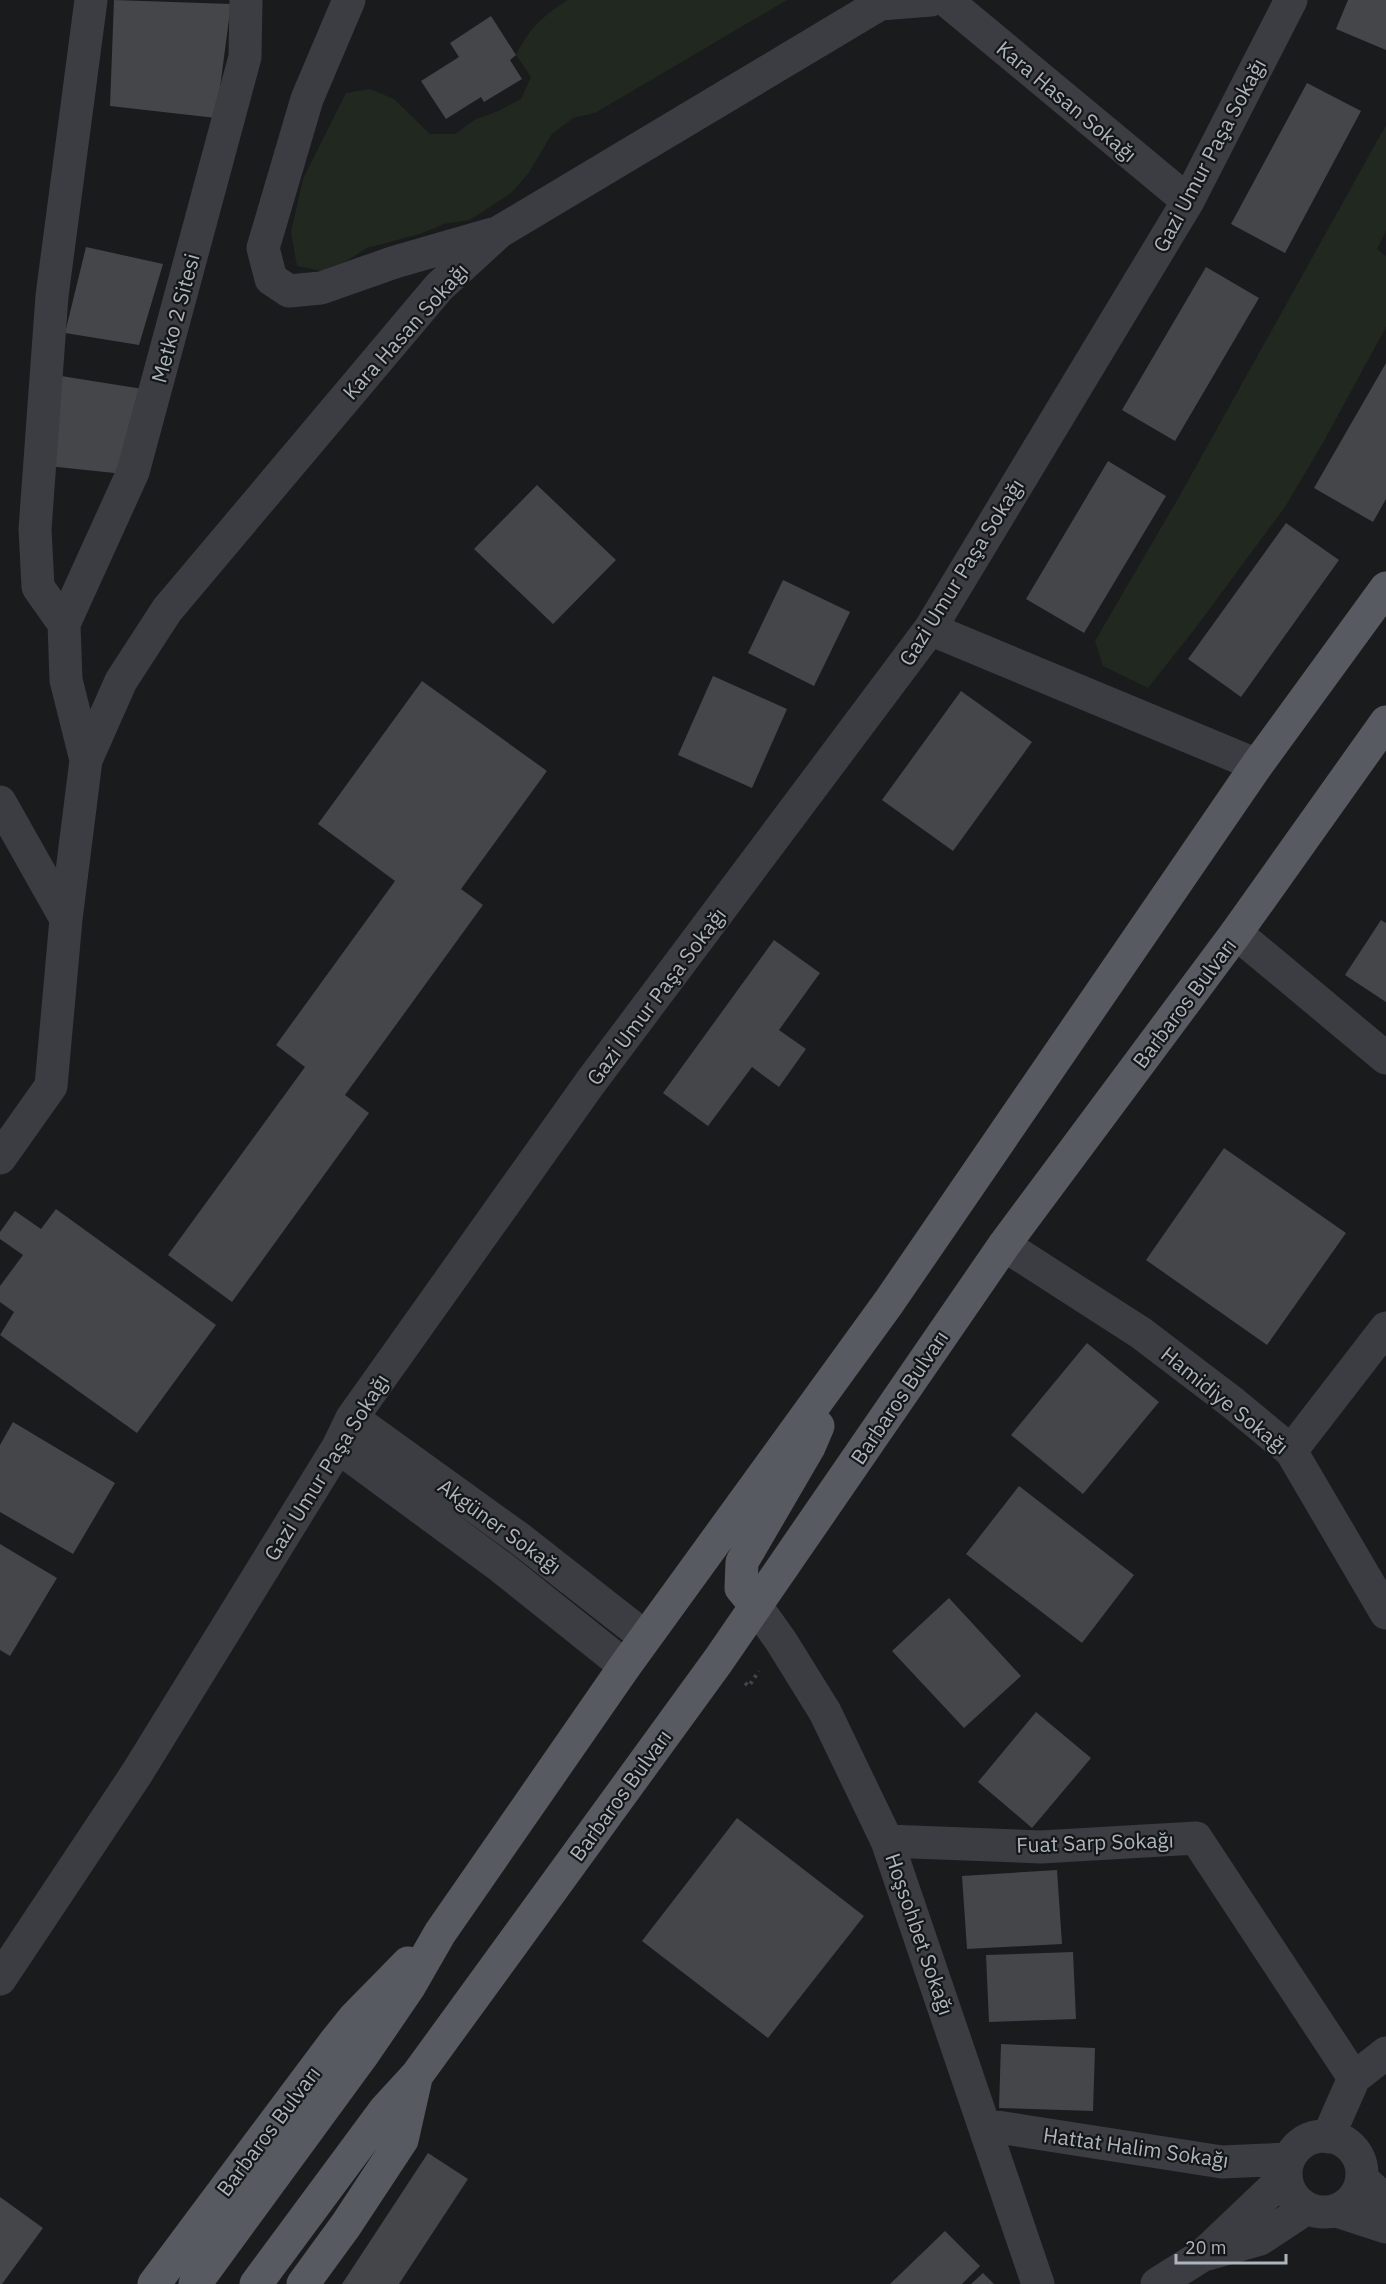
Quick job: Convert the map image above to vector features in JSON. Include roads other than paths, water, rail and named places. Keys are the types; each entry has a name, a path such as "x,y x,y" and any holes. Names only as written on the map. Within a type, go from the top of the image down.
{"main road":[{"name":"Barbaros Bulvarı","path":"195,2284 364,2053 409,1987 440,1933 645,1637 902,1283 1257,765 1386,588"},
{"name":"Barbaros Bulvarı","path":"256,2284 384,2110 417,2075 756,1606 1004,1245 1236,933 1386,722"},
{"path":"756,1606 741,1588 742,1562 809,1448 841,1368"},
{"name":"Barbaros Bulvarı","path":"154,2284 354,2018 440,1933"},
{"name":"Barbaros Bulvarı","path":"303,2284 346,2225 402,2140 417,2075"}],"street":[{"path":"64,624 38,587 35,529 52,296 91,0"},
{"name":"Metko 2 Sitesi","path":"86,760 66,680 64,624 133,472 245,57 246,0"},
{"path":"349,0 308,99 263,248 271,279 289,291 321,288 395,262 499,232"},
{"name":"Kara Hasan Sokağı","path":"946,0 1188,201"},
{"name":"Gazi Umur Paşa Sokağı","path":"0,1979 137,1773 338,1447 352,1418 590,1083 930,628 1188,201 1291,0"},
{"name":"Kara Hasan Sokağı","path":"86,760 121,681 167,610 439,287 499,232 880,4 917,1"},
{"path":"930,628 1257,765"},
{"path":"0,1158 51,1086 66,919 86,760"},
{"path":"0,802 66,919"},
{"path":"1236,933 1386,1058"},
{"name":"Hamidiye Sokağı","path":"1004,1245 1141,1333 1233,1403 1291,1451 1386,1613"},
{"path":"1291,1451 1386,1328"},
{"name":"Akgüner Sokağı","path":"352,1418 520,1539 645,1637"},
{"name":"Akgüner Sokağı","path":"338,1447 501,1568 625,1666"},
{"path":"501,1568 520,1539"},
{"name":"Hoşsohbet Sokağı","path":"756,1606 781,1641 825,1712 887,1841 1038,2284"},
{"name":"Fuat Sarp Sokağı","path":"887,1841 1041,1847 1196,1838 1354,2078"},
{"path":"1328,2137 1354,2078 1386,2053"},
{"name":"Hattat Halim Sokağı","path":"985,2125 1222,2162 1287,2168"},
{"path":"1157,2284 1203,2255 1287,2168 1302,2143 1320,2136 1336,2138 1352,2148 1361,2164 1362,2179 1358,2192 1350,2204 1322,2209 1260,2239 1203,2255"},
{"path":"1287,2168 1288,2189 1297,2202 1386,2227"},
{"path":"1362,2179 1386,2200"}]}
